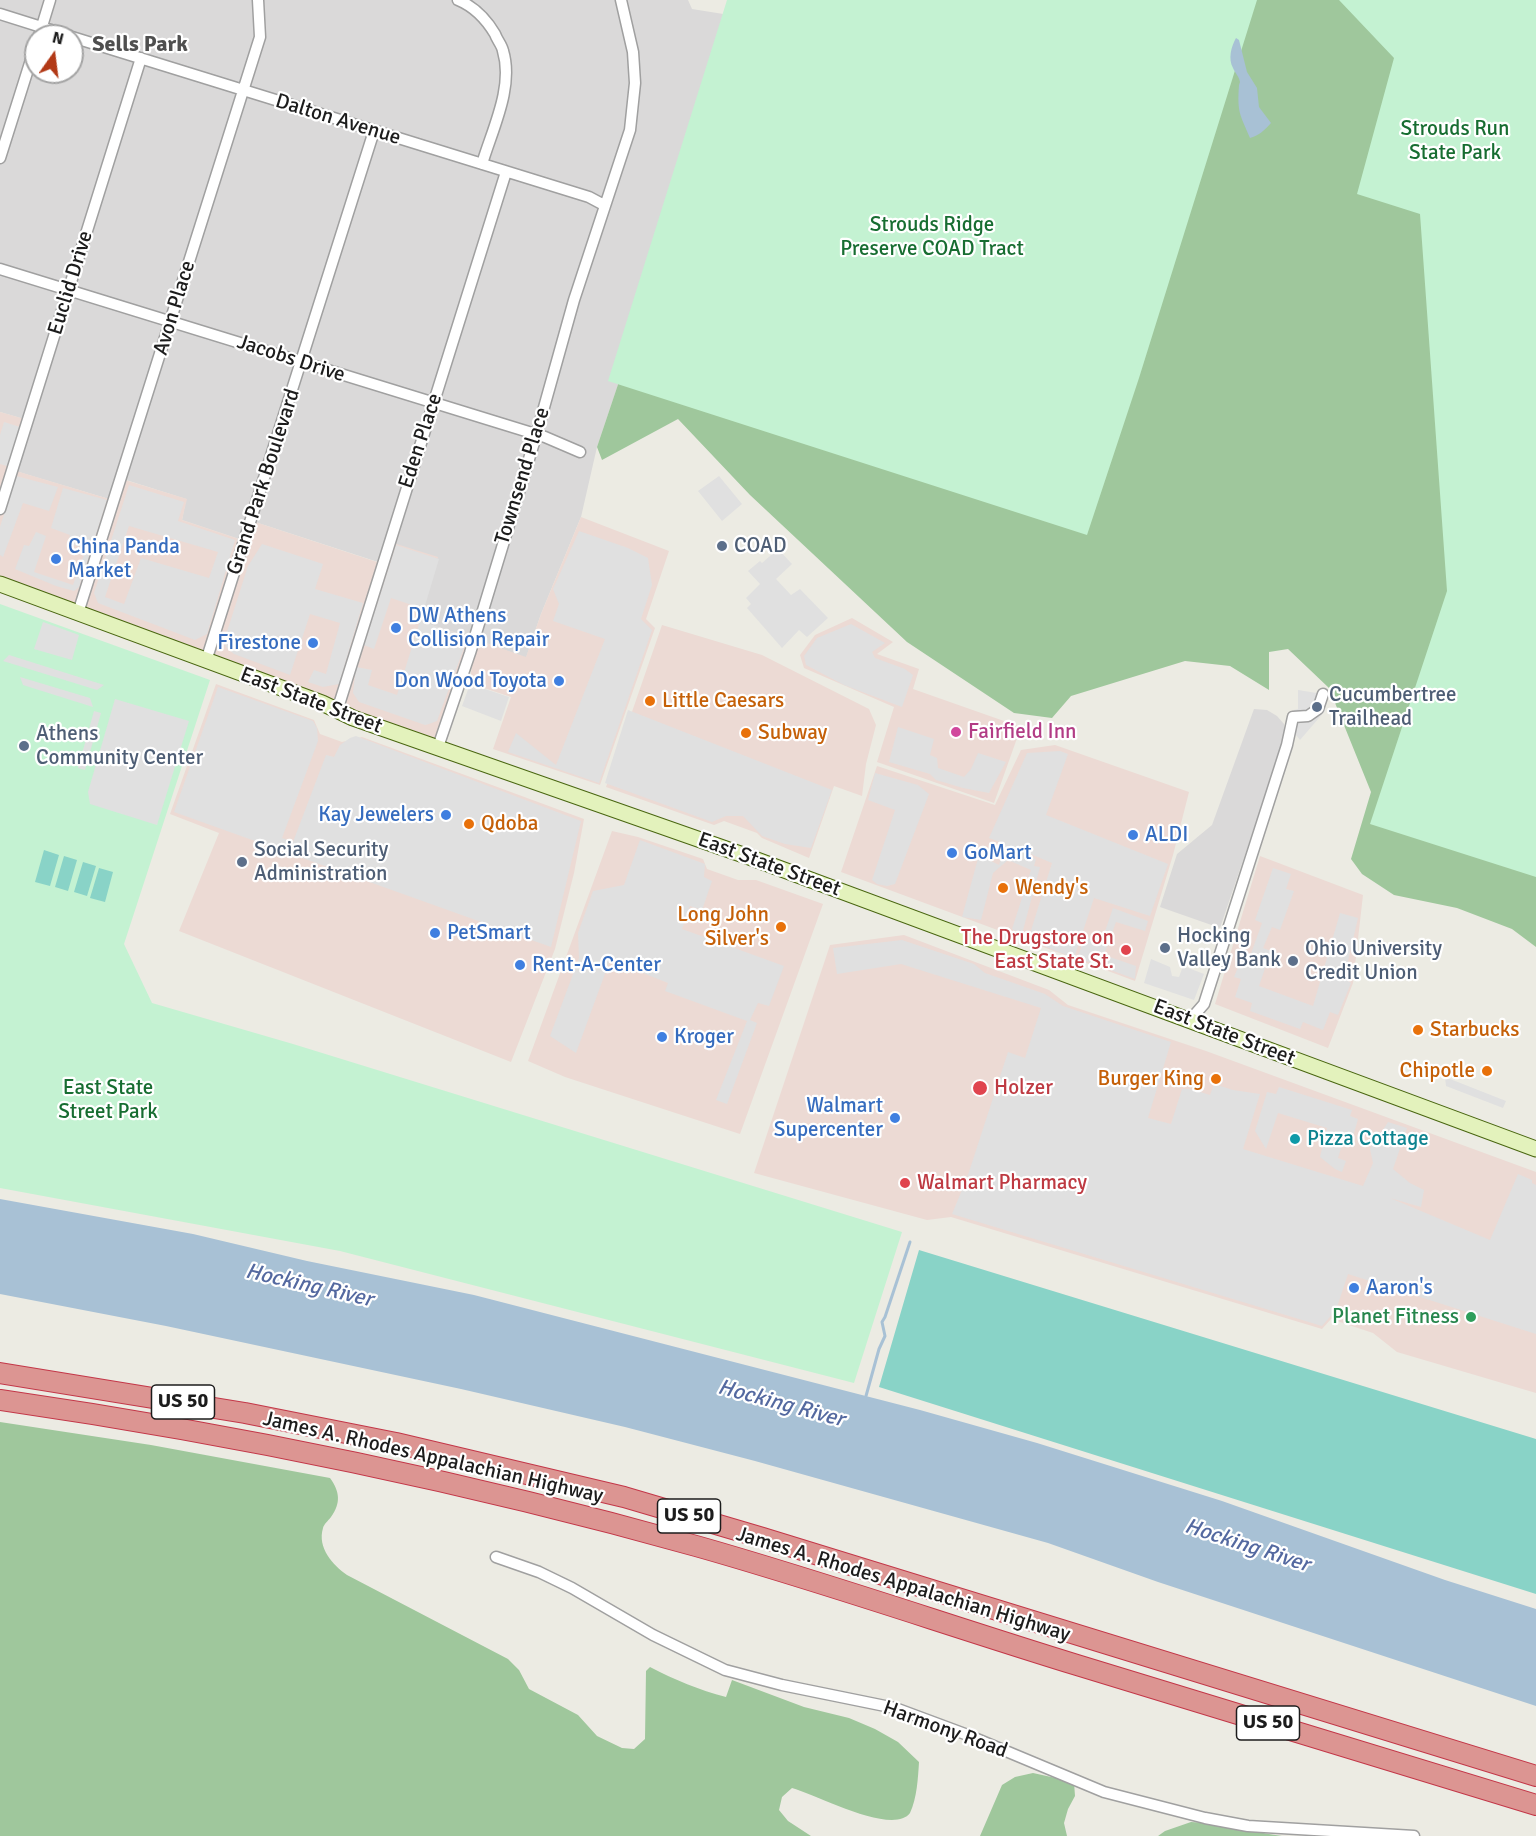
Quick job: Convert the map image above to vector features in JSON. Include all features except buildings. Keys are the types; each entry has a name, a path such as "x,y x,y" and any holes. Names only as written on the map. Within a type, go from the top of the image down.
{"highway":[{"name":"James A. Rhodes Appalachian Highway","path":"0,1373 246,1413 396,1443 624,1497 774,1541 1536,1776"},
{"name":"James A. Rhodes Appalachian Highway","path":"0,1400 106,1416 348,1460 597,1519 771,1568 1536,1805"}],"main road":[{"name":"East State Street","path":"0,584 337,711 749,857 1536,1149"}],"street":[{"path":"42,24 50,0"},
{"name":"Avon Place","path":"78,614 260,37 258,0"},
{"path":"458,0 477,11 488,22 503,50 506,73 504,90 482,164"},
{"name":"Townsend Place","path":"438,747 470,653 536,436 574,300 630,130 635,83 633,52 621,0"},
{"name":"Dalton Avenue","path":"0,14 24,25"},
{"name":"Dalton Avenue","path":"84,40 595,199 604,205"},
{"name":"Euclid Drive","path":"0,509 141,58"},
{"path":"0,158 24,82"},
{"name":"Grand Park Boulevard","path":"206,661 374,131"},
{"name":"Eden Place","path":"337,711 506,172"},
{"name":"Jacobs Drive","path":"0,269 562,443 580,452"},
{"path":"1190,1020 1204,1004 1287,745 1293,717 1308,716 1318,709 1323,694"},
{"name":"Harmony Road","path":"496,1557 532,1569 558,1581 653,1635 725,1670 782,1685 894,1708 965,1734 1104,1792 1205,1818 1248,1826 1414,1836"}],"shaded area":[{"path":"0,0 688,0 692,9 742,17 597,447 581,517 541,614 526,658 418,621 437,557 384,564 252,521 245,541 182,520 186,499 126,480 119,502 12,470 27,420 0,412"},
{"path":"0,412 28,420 13,470 119,502 125,480 187,499 182,520 245,541 252,521 383,564 390,542 438,557 418,621 470,637 438,747 0,584"},
{"path":"4,422 20,427 7,466 0,464 0,435"},
{"path":"16,476 58,487 49,511 23,503 3,557 0,555 0,527"},
{"path":"719,476 742,504 722,521 698,491"},
{"path":"129,485 184,502 178,521 235,540 207,634 195,640 98,603 94,593","holes":["129,526 218,552 209,578 141,558 124,604 105,597"]},
{"path":"63,488 107,500 79,587 74,591 15,569 24,545 29,546 36,532 46,536 34,572 73,585 86,549 68,543 70,535 51,528"},
{"path":"581,517 669,551 646,619 655,628 600,785 493,749 511,697 469,683 477,640 526,657"},
{"path":"579,531 628,548 648,558 652,585 641,619 652,630 599,783 508,752 516,733 556,765 605,639 553,621 559,604 553,589"},
{"path":"262,544 323,564 315,589 363,603 339,684 323,687 308,682 314,670 326,674 340,623 310,614 290,675 234,654 226,647 224,641 248,566"},
{"path":"396,545 439,559 424,609 391,598 374,649 364,645"},
{"path":"778,549 792,564 776,579 791,595 800,589 828,618 807,637 799,630 782,648 747,608 751,604 746,598 760,584 748,571 760,561 762,563"},
{"path":"852,618 893,642 877,654 919,669 913,689 1021,727 994,803 877,762 894,707 804,668 800,655 815,635"},
{"path":"420,621 468,637 437,721 425,725 359,702 353,693 356,667 372,670 368,685 397,695"},
{"path":"43,622 79,635 72,660 34,649"},
{"path":"851,624 885,643 872,652 875,658 905,669 913,675 902,707 844,685 806,665 804,656 817,638"},
{"path":"662,625 762,655 869,709 876,725 866,764 862,796 834,786 809,858 762,838 757,833 724,821 714,825 606,787"},
{"path":"9,655 104,685 97,690 3,661"},
{"path":"20,677 90,698 93,707 23,685"},
{"path":"216,684 314,720 320,734 342,742 362,737 584,819 574,873 555,949 511,1062 179,931 219,833 170,814"},
{"path":"470,684 509,697 501,721 462,706"},
{"path":"218,687 313,721 317,728 318,741 282,838 293,842 326,755 334,757 340,745 356,736 581,821 551,947 174,812"},
{"path":"1298,690 1323,694 1326,699 1325,711 1300,740 1296,735 1294,710 1298,709"},
{"path":"115,699 189,721 157,825 90,804 88,792"},
{"path":"1254,709 1267,710 1277,716 1284,724 1284,740 1220,928 1160,907 1177,854 1212,825"},
{"path":"628,710 832,790 811,848 785,844 762,836 743,816 726,816 712,822 605,783"},
{"path":"94,711 101,713 85,770 78,768"},
{"path":"898,727 934,739 930,755 937,758 938,768 964,777 971,769 978,753 1006,762 989,793 936,780 930,774 889,762"},
{"path":"1055,745 1189,792 1173,855 1135,981 841,872 877,766 995,805 1021,750"},
{"path":"1060,751 1068,754 1046,815 1168,864 1150,916 1094,898 1074,958 1028,940 1052,863 1016,848 1036,859 1034,866 1040,867 1022,934 1012,929 1031,870 1008,860 993,873 981,920 962,917 979,855 999,865 1005,844 989,838 1027,753"},
{"path":"875,773 918,785 929,794 895,884 887,886 877,884 872,880 895,810 868,800"},
{"path":"612,831 638,837 703,859 707,869 738,880 756,880 823,904 740,1134 565,1077 528,1061"},
{"path":"640,840 705,864 704,877 712,881 702,910 690,906 682,929 784,966 769,1006 758,1003 750,1020 757,1023 727,1104 716,1100 747,1021 665,991 668,983 610,960 576,1053 550,1036 579,958 578,933 593,891 624,885"},
{"path":"44,850 59,855 50,886 35,882"},
{"path":"64,856 77,860 68,891 55,887"},
{"path":"1260,856 1363,895 1353,983 1328,1048 1215,1004"},
{"path":"83,862 96,866 87,896 74,892"},
{"path":"99,868 113,872 105,902 90,898"},
{"path":"1273,868 1291,874 1286,889 1294,891 1280,930 1272,927 1263,948 1271,951 1259,986 1313,1006 1340,913 1358,918 1344,978 1351,983 1338,1015 1330,1012 1323,1030 1303,1022 1300,1029 1250,1011 1252,1003 1235,997 1241,979 1234,977 1241,960 1248,962 1262,923 1255,920"},
{"path":"1113,908 1148,921 1145,931 1116,922 1104,955 1136,966 1135,979 1078,958 1084,936 1101,943"},
{"path":"904,935 1049,990 1068,1005 1206,1051 1536,1172 1536,1393 1397,1352 1373,1333 1331,1319 1322,1329 951,1217 927,1220 754,1173 830,945"},
{"path":"902,940 974,964 985,973 1045,994 1063,1006 1171,1042 1148,1118 1171,1124 1182,1089 1191,1089 1210,1095 1214,1084 1233,1090 1260,1094 1243,1149 1363,1186 1373,1163 1370,1149 1375,1131 1381,1133 1388,1122 1407,1128 1393,1169 1410,1183 1424,1190 1421,1207 1390,1198 1490,1240 1518,1174 1532,1180 1532,1183 1536,1185 1536,1334 1348,1274 1336,1310 1322,1326 952,1214 967,1178 1008,1052 1025,1058 1041,1008 901,964 837,974 833,948"},
{"path":"1151,959 1170,967 1172,976 1179,977 1183,966 1204,974 1194,1000 1144,983"},
{"path":"1445,1077 1506,1101 1503,1108 1446,1086"},
{"path":"1279,1087 1352,1110 1350,1116 1358,1119 1351,1144 1343,1142 1338,1158 1346,1161 1342,1172 1320,1157 1327,1128 1278,1113 1266,1149 1255,1131 1267,1092 1276,1094"},
{"path":"919,1250 1536,1439 1536,1594 879,1387"}],"green space":[{"name":"Strouds Ridge Preserve COAD Tract","path":"727,0 1257,0 1139,378 1087,535 608,381"},
{"path":"747,0 1536,0 1536,947 1512,929 1457,908 1394,895 1362,874 1351,859 1371,792 1329,688 1288,649 1269,652 1269,690 1230,666 1185,661 1071,696 1052,718 1014,713 907,642 750,495 678,419 602,460 597,447"},
{"name":"Strouds Run State Park","path":"1339,0 1536,0 1536,877 1370,824 1447,591 1420,214 1357,194 1394,58"},
{"name":"East State Street Park","path":"0,604 210,680 124,944 152,1003 293,1044 902,1232 854,1383 340,1251 0,1188"},
{"path":"0,1422 151,1445 330,1478 336,1488 338,1502 324,1527 322,1542 336,1566 347,1575 508,1659 519,1670 529,1689 578,1715 597,1736 622,1748 634,1749 645,1739 646,1671 650,1667 687,1684 726,1697 732,1680 804,1707 849,1718 898,1742 919,1762 916,1794 910,1813 901,1819 888,1820 872,1817 792,1788 782,1797 779,1810 788,1821 811,1836 0,1836"},
{"path":"1033,1773 1074,1782 1075,1796 1064,1823 1067,1836 980,1836 1002,1785 1015,1777"},
{"path":"1191,1822 1282,1836 1158,1836 1165,1831"}],"water":[{"path":"1236,38 1239,40 1247,72 1257,88 1259,107 1271,123 1256,136 1250,138 1239,108 1240,82 1230,57"},
{"name":"Hocking River","path":"0,1199 193,1234 307,1261 474,1295 920,1410 1037,1443 1222,1501 1445,1580 1536,1609 1536,1706 1158,1582 1048,1543 755,1461 625,1427 461,1389 166,1326 0,1294"}],"waterway":[{"path":"866,1396 885,1336 882,1322 910,1242"}],"place":[{"name":"COAD","path":"722,546"},
{"name":"China Panda Market","path":"56,559"},
{"name":"DW Athens Collision Repair","path":"396,628"},
{"name":"Firestone","path":"313,643"},
{"name":"Don Wood Toyota","path":"559,681"},
{"name":"Little Caesars","path":"650,701"},
{"name":"Cucumbertree Trailhead","path":"1317,707"},
{"name":"Fairfield Inn","path":"956,732"},
{"name":"Subway","path":"746,733"},
{"name":"Athens Community Center","path":"24,746"},
{"name":"Kay Jewelers","path":"446,815"},
{"name":"Qdoba","path":"469,824"},
{"name":"ALDI","path":"1133,835"},
{"name":"GoMart","path":"952,853"},
{"name":"Social Security Administration","path":"242,862"},
{"name":"Wendy's","path":"1003,888"},
{"name":"Long John Silver's","path":"781,927"},
{"name":"PetSmart","path":"435,933"},
{"name":"Hocking Valley Bank","path":"1165,948"},
{"name":"The Drugstore on East State St.","path":"1126,950"},
{"name":"Ohio University Credit Union","path":"1293,961"},
{"name":"Rent-A-Center","path":"520,965"},
{"name":"Starbucks","path":"1418,1030"},
{"name":"Kroger","path":"662,1037"},
{"name":"Chipotle","path":"1487,1071"},
{"name":"Burger King","path":"1216,1079"},
{"name":"Holzer","path":"980,1088"},
{"name":"Walmart Supercenter","path":"895,1118"},
{"name":"Pizza Cottage","path":"1295,1139"},
{"name":"Walmart Pharmacy","path":"905,1183"},
{"name":"Aaron's","path":"1354,1288"},
{"name":"Planet Fitness","path":"1471,1317"}],"district":[{"name":"Sells Park","path":"140,45"}]}
